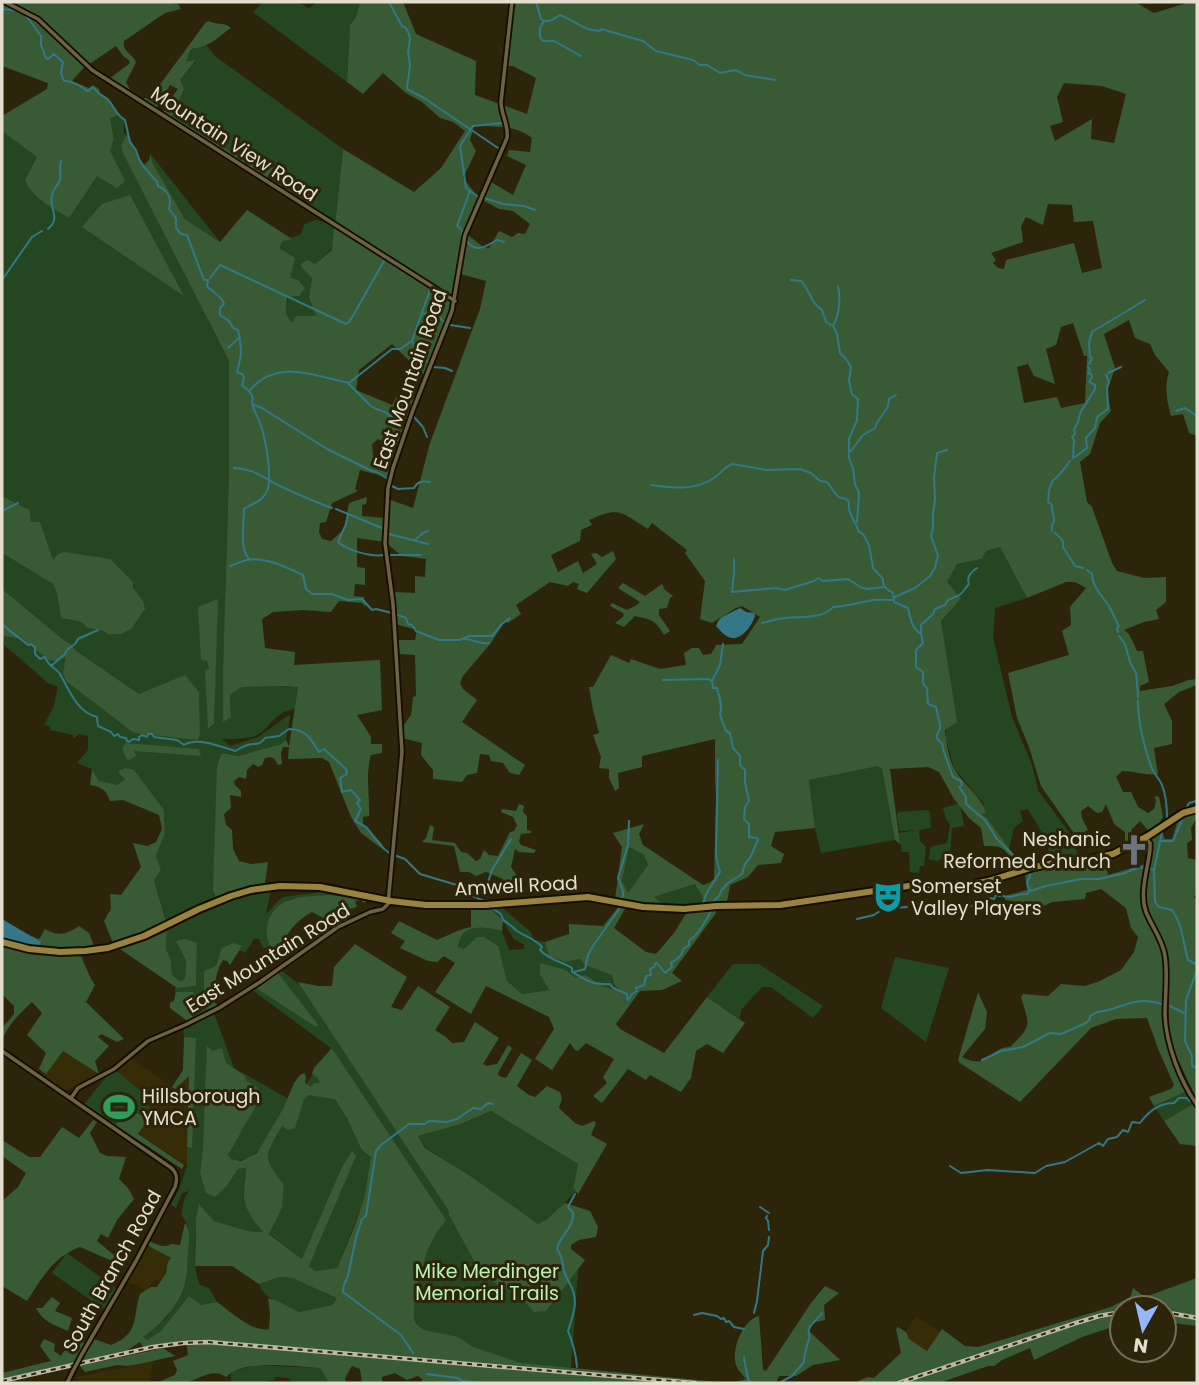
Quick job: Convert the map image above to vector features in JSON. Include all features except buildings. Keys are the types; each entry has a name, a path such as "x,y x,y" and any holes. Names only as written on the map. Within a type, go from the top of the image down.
{"main road":[{"name":"Amwell Road","path":"2,942 29,949 60,952 108,948 144,936 231,896 275,886 320,887 388,901 426,905 475,905 580,897 643,907 693,909 780,905 915,884 969,885 1038,866 1113,854 1149,838 1177,816 1197,809"}],"street":[{"name":"Mountain View Road","path":"5,2 38,19 92,69 455,301"},
{"name":"East Mountain Road","path":"71,1098 80,1087 114,1069 148,1041 219,1008 338,927 386,907 402,757 393,604 386,543 388,489 408,426 451,316 465,235 508,135 501,102 512,2"},
{"path":"1149,838 1145,906 1165,957 1166,1023 1170,1048 1194,1101"},
{"path":"376,898 382,905 378,909"},
{"name":"South Branch Road","path":"2,1051 170,1167 175,1171 177,1179 136,1261 67,1383"}],"shaded area":[{"path":"62,1050 101,1074 65,1091 43,1076"},
{"path":"131,1058 174,1088 189,1075 187,1166 137,1133 140,1098 143,1094 116,1070"},
{"path":"146,1245 171,1258 162,1279 152,1282 147,1291 127,1282"},
{"path":"916,1316 940,1332 927,1351 903,1336"},
{"path":"154,1361 149,1383 78,1383 76,1377"}],"green space":[{"path":"2,2 39,22 85,66 72,81 89,88 93,85 99,89 119,115 110,118 114,139 110,151 125,181 117,188 97,176 69,218 44,202 28,186 25,180 37,157 2,131 2,116 47,89 48,83 2,66"},
{"path":"9,2 164,2 178,4 181,9 165,13 124,41 126,50 136,62 126,82 130,90 128,91 109,79 130,63 116,46 88,65 44,22"},
{"path":"263,2 298,2 309,8 318,2 360,2 356,17 350,25 347,82 253,12"},
{"path":"360,2 403,2 416,34 476,61 475,95 527,114 536,78 513,66 506,66 514,2 1135,2 1154,13 1197,2 1197,436 1189,433 1183,414 1171,416 1167,394 1169,372 1150,344 1135,338 1129,320 1104,334 1115,368 1107,392 1111,411 1100,423 1090,454 1080,462 1087,502 1092,507 1117,571 1144,578 1166,577 1166,602 1156,610 1159,619 1124,630 1129,634 1137,651 1143,651 1149,682 1140,686 1140,691 1197,679 1197,685 1179,692 1164,704 1172,721 1172,744 1154,748 1158,774 1122,771 1116,777 1123,792 1131,792 1138,807 1148,813 1154,809 1155,796 1159,797 1163,817 1150,833 1140,821 1131,830 1135,840 1125,846 1125,832 1114,824 1106,804 1102,812 1097,813 1088,806 1081,811 1088,830 1076,836 1041,786 1017,718 1008,673 1069,655 1062,631 1071,625 1070,607 1086,588 1075,582 1066,582 1027,598 1000,547 986,551 982,559 957,564 947,582 961,599 941,621 957,722 945,730 954,768 984,807 986,813 981,814 987,818 1014,855 1012,858 1000,847 984,846 981,828 954,799 939,772 928,767 890,769 900,844 895,840 882,769 878,766 809,780 815,828 775,832 771,846 784,854 781,863 758,865 748,877 730,885 727,902 701,904 703,898 695,884 654,897 667,907 615,899 622,847 613,833 644,824 639,834 643,845 703,885 714,879 715,739 642,756 642,767 618,773 619,788 615,791 609,778 609,769 599,768 601,757 593,735 599,733 589,687 593,687 611,655 629,663 631,659 660,669 686,665 684,653 692,648 699,648 703,655 711,654 716,645 742,644 760,617 742,606 712,623 700,619 705,581 685,553 687,550 652,523 648,529 625,515 614,512 589,520 592,525 581,530 580,541 551,555 558,572 578,561 583,573 597,564 591,554 596,553 602,557 613,551 616,559 587,593 577,589 579,584 573,582 568,586 550,582 516,605 521,614 508,623 505,621 460,683 463,689 477,700 462,722 525,765 519,775 510,773 503,763 491,761 489,755 480,754 477,773 467,775 462,782 433,779 433,770 421,755 422,743 402,738 401,729 411,715 413,697 416,696 415,655 400,654 398,640 415,640 417,630 395,624 393,592 415,593 415,576 425,577 426,559 402,556 385,542 357,538 357,567 365,568 365,585 355,584 354,596 364,597 366,607 362,603 339,601 331,612 273,612 262,619 265,648 295,652 294,665 380,660 382,710 357,715 371,737 371,744 382,744 382,753 371,755 369,763 369,816 363,817 363,826 382,844 381,848 361,833 351,817 329,762 322,758 288,759 289,747 283,747 282,764 278,765 271,757 265,758 262,765 258,767 253,764 247,770 246,779 239,777 234,781 241,791 241,797 230,795 231,808 224,814 226,825 232,830 233,849 239,861 251,864 268,862 265,883 216,897 213,891 217,765 222,753 238,756 281,744 286,740 289,746 298,687 242,687 230,695 231,717 223,722 229,361 121,146 129,135 144,165 151,153 152,162 185,219 220,242 247,210 292,239 283,241 279,248 295,258 290,278 298,280 305,288 299,296 287,297 286,314 292,323 296,316 316,316 309,297 312,278 301,264 307,260 315,264 332,250 334,227 404,271 405,269 335,224 343,149 414,192 441,168 465,131 453,122 440,118 383,73 363,94 347,82 350,25 356,17","holes":["1064,83 1102,86 1126,94 1114,143 1091,139 1092,119 1055,141 1050,126 1063,122 1057,97","474,126 512,129 532,138 530,152 509,150 507,156 526,165 513,195 491,182 484,201 499,209 513,211 530,224 525,234 518,233 512,237 499,231 489,248 468,235 461,274 486,281 480,309 430,443 413,508 388,499 384,518 362,516 362,505 366,504 367,497 349,503 344,529 331,541 322,539 319,532 320,523 326,522 332,503 358,491 355,489 360,470 390,478 394,464 373,456 372,444 378,439 399,447 417,398 397,396 392,405 356,390 359,370 392,344 425,376 449,317 466,227 479,198 463,178 476,151 470,140","1048,204 1072,205 1074,222 1093,221 1102,268 1082,273 1074,243 1006,260 1004,269 993,263 996,260 991,253 1023,242 1021,226 1026,217 1043,225","1073,323 1084,356 1087,356 1085,403 1061,408 1057,397 1024,403 1017,367 1028,364 1034,376 1055,384 1046,349 1056,345 1061,327","629,847 644,855 648,865 628,893 622,881"]},
{"path":"209,21 231,28 213,42 193,49 190,53 186,62 196,60 180,80 184,89 172,116 249,163 273,168 266,179 161,113 169,108 178,89 170,85 156,109 144,101 144,98 150,98"},
{"path":"206,45 215,56 343,149 332,249 315,264 302,268 312,278 309,297 316,316 292,324 286,314 290,279 278,248 283,241 301,234 304,224 316,220 327,223 328,219 266,179 272,168 249,163 171,116 184,89 179,81 196,61 185,63 188,55 195,48"},
{"path":"119,115 124,118 124,134 129,132 126,136 158,220 229,361 223,721 231,717 230,695 242,687 298,686 295,709 277,716 262,732 254,736 222,739 230,746 258,737 289,715 290,717 286,740 281,744 238,756 222,753 213,891 216,897 166,922 154,879 161,870 156,855 165,834 164,810 119,771 125,780 117,786 99,781 92,769 77,763 88,750 88,736 79,734 73,739 73,735 50,730 50,726 44,725 53,708 58,687 48,683 2,643 2,636 23,639 48,660 67,656 198,739 199,692 139,694 75,650 2,589 2,553 53,584 61,618 79,622 88,628 108,634 143,601 135,593 133,582 129,579 53,561 31,522 30,510 2,496 2,128 110,151 114,139 110,117","holes":["217,599 214,724 209,729 205,672 209,669 207,661"]},
{"path":"152,156 220,242 185,219 152,162"},
{"path":"130,195 184,296 82,227 102,204"},
{"path":"2,496 30,510 31,522 40,522 53,560 64,552 110,559 133,582 133,588 143,601 145,609 131,629 121,634 108,634 61,618 53,584 2,553"},
{"path":"1000,547 1027,598 995,608 993,637 1012,717 1032,765 1038,790 1068,831 1079,858 1049,860 1048,843 1028,809 1020,811 1023,821 1014,828 1009,849 987,818 979,813 984,804 954,768 946,739 948,667 941,621 961,599 946,582 957,564 982,559 986,551"},
{"path":"623,583 645,596 662,584 673,596 667,608 659,609 659,615 670,631 664,635 652,621 635,616 624,627 615,623 624,616 610,606 612,603 627,610 640,602 618,588"},
{"path":"2,589 75,650 139,694 185,675 199,692 198,740 134,733 66,681 63,673 66,657 56,661 48,660 23,639 2,636"},
{"path":"218,599 214,724 208,729 205,671 209,668 207,661 201,660 198,607"},
{"path":"125,743 199,749 201,756 134,751 136,756 128,761 122,749"},
{"path":"879,765 895,840 821,853 809,780"},
{"path":"126,768 134,770 164,810 165,834 156,855 161,870 154,880 166,922 137,936 113,943 104,921 111,909 110,894 121,895 141,867 133,843 147,846 156,842 162,829 159,815 123,800 110,801 103,789 90,785 92,769 99,781 117,785 125,780 118,771"},
{"path":"960,803 964,826 952,828 950,855 938,861 929,859 930,847 947,843 950,825 943,808"},
{"path":"519,804 524,806 527,830 531,833 521,834 519,841 521,845 536,850 534,853 519,852 515,849 511,867 520,881 506,885 503,879 486,872 476,876 469,872 460,872 454,846 422,842 430,825 434,827 432,840 455,843 461,852 467,853 476,861 484,850 489,855 498,856 510,832 514,831 517,825 513,817 501,812 502,809 516,811"},
{"path":"1197,811 1191,828 1192,840 1187,843 1188,858 1197,860 1197,893 1194,897 1197,901 1197,1100 1169,1036 1168,955 1150,913 1146,891 1152,839 1162,832 1165,839 1172,839 1179,817"},
{"path":"898,812 930,812 931,828 919,830 920,841 926,847 924,866 920,866 919,873 910,872 909,852 902,852 898,833 917,830 899,830 897,815"},
{"path":"629,847 644,855 648,865 628,894 622,881"},
{"path":"1105,861 1108,875 1145,864 1142,904 1163,954 1164,1031 1172,1061 1187,1091 1154,1106 1149,1097 1171,1089 1174,1085 1147,1018 1116,1019 1091,1028 1020,1102 958,1060 978,992 987,1012 985,1029 962,1057 971,1061 983,1060 1002,1048 1010,1047 1026,1029 1027,1020 1021,997 1023,994 1048,996 1061,984 1085,986 1100,981 1121,970 1134,952 1138,937 1131,928 1126,908 1101,889 1086,893 1085,899 1052,902 1035,910 1023,903 1005,900 1005,896 1027,890 1025,874"},
{"path":"695,884 703,898 701,904 667,907 654,897"},
{"path":"271,890 266,914 283,897 322,891 346,895 290,899 269,949 263,948 259,939 254,939 245,953 239,950 241,946 223,948 204,1007 210,1010 192,1019 194,992 175,993 175,988 196,986 197,943 186,960 185,978 181,982 172,975 171,960 166,949 167,931 215,905"},
{"path":"327,895 368,900 364,903 361,900 355,901 357,907 343,911 347,921 332,916 327,920 312,912 295,925 276,954 272,952 266,933 268,922 276,908 296,898"},
{"path":"620,905 626,907 614,928 646,952 656,954 687,912 716,909 716,913 672,973 682,981 662,990 640,991 616,1024 620,1029 664,1053 707,997 745,1023 723,1053 707,1044 696,1051 691,1078 681,1092 650,1075 646,1080 628,1069 602,1103 593,1096 607,1083 603,1077 614,1059 586,1043 578,1051 570,1043 552,1070 535,1059 554,1029 549,1017 486,986 471,1014 435,992 455,963 444,956 437,962 428,961 400,948 405,941 391,933 399,921 437,940 471,927 471,910 491,909 503,921 502,931 470,929 462,935 458,947 464,949 477,937 484,937 498,946 507,981 522,994 549,990 540,975 540,963 566,970 575,977 586,975 602,986 624,993 615,985 612,975 585,965 580,959 565,962 549,956 545,942 569,934 569,924 603,926"},
{"path":"502,908 530,931 534,940 545,942 549,956 565,962 580,959 585,965 613,975 628,994 602,986 586,975 575,977 540,964 540,975 549,990 522,994 507,981 497,946 480,938 464,949 458,947 461,935 470,929 481,928 502,931 509,950 524,949 524,945 514,939 503,921 491,909"},
{"path":"79,926 89,933 94,946 56,948 18,942 30,941 32,936 38,939 45,929 62,933"},
{"path":"167,931 166,949 171,960 172,975 181,982 185,978 186,960 176,941 186,939 197,943 196,986 177,988 120,949"},
{"path":"234,943 242,946 230,965 223,960 217,975 215,1003 219,1006 210,1010 204,1008 204,971 216,966 222,948"},
{"path":"355,944 407,977 391,1007 402,1010 418,986 450,1007 435,1030 452,1043 464,1042 475,1022 499,1038 483,1064 497,1064 508,1045 512,1048 498,1073 499,1076 506,1078 521,1053 532,1060 517,1086 535,1097 547,1086 560,1092 562,1098 559,1108 582,1126 594,1121 596,1123 591,1135 607,1144 578,1194 573,1188 578,1164 491,1111 461,1124 418,1136 425,1148 538,1224 565,1203 590,1211 598,1227 596,1237 579,1240 571,1245 571,1249 585,1260 546,1311 534,1312 523,1300 482,1275 449,1211 298,982 332,986 334,967"},
{"path":"2,946 28,953 81,956 95,985 86,1002 124,1039 117,1042 101,1034 98,1037 109,1046 95,1061 99,1074 63,1051 46,1074 39,1069 46,1053 27,1035 42,1013 32,1002 11,1025 2,1041 2,1028 14,1014 14,1006 2,994"},
{"path":"895,957 949,968 926,1042 881,1008"},
{"path":"733,964 759,964 823,1006 813,1018 771,987 762,987 741,1010 740,1019 707,997"},
{"name":"Mike Merdinger Memorial Trails","path":"281,970 301,986 447,1196 461,1186 503,1200 425,1147 418,1136 461,1124 491,1111 578,1164 573,1188 576,1191 540,1224 579,1256 571,1368 412,1354 360,1210 337,1268 314,1271 309,1266 349,1171 348,1158 302,1259 269,1233 282,1208 284,1185 269,1165 267,1151 282,1126 277,1120 260,1149 248,1158 231,1159 228,1155 203,1147 200,1172 227,1186 238,1169 246,1168 243,1193 264,1232 248,1231 214,1221 199,1205 195,1268 200,1285 209,1288 217,1302 201,1305 170,1322 147,1340 142,1337 167,1317 186,1280 188,1226 181,1214 189,1191 182,1193 176,1208 171,1205 187,1166 187,1147 192,1147 190,1037 184,1037 183,1029 214,1013 234,1068 294,1102 331,1048 252,990"},
{"path":"277,972 316,1022 316,1027 256,988"},
{"path":"176,992 194,992 192,1019 187,1021 170,1008"},
{"path":"184,1037 196,1038 192,1148 187,1147 189,1076 175,1089 172,1087 183,1070"},
{"path":"207,1046 212,1051 222,1048 226,1063 245,1076 246,1081 257,1087 262,1095 228,1155 231,1159 241,1161 257,1153 300,1075 304,1073 305,1083 311,1087 314,1083 320,1083 312,1074 331,1049 446,1220 427,1251 418,1283 414,1307 414,1320 417,1325 424,1330 458,1337 473,1347 521,1363 729,1383 421,1383 422,1379 418,1376 407,1380 395,1373 382,1377 382,1383 362,1383 360,1369 352,1366 345,1378 346,1383 329,1383 320,1368 271,1365 245,1367 226,1377 216,1373 184,1383 156,1383 175,1375 177,1370 173,1361 188,1355 186,1340 143,1347 140,1342 126,1351 82,1361 94,1339 111,1345 131,1330 140,1294 151,1287 157,1287 171,1258 147,1244 149,1241 162,1246 180,1245 185,1223 189,1239 184,1288 170,1312 143,1337 147,1340 161,1331 189,1296 201,1305 217,1302 242,1321 263,1329 269,1329 268,1298 299,1312 332,1305 337,1298 292,1278 279,1277 259,1284 232,1266 195,1266 199,1204 214,1221 248,1231 263,1232 245,1203 246,1168 238,1169 227,1186 215,1197 206,1193 200,1173","holes":["308,1095 335,1099 362,1150 371,1157 365,1196 337,1268 315,1271 309,1266 356,1156 352,1151 342,1167 302,1259 269,1234 282,1208 284,1185 272,1168 268,1156 282,1126 288,1130 295,1128 304,1099"]},
{"name":"Hillsborough YMCA","path":"116,1070 144,1094 141,1098 153,1110 134,1138 84,1104 108,1075"},
{"path":"1187,1091 1193,1104 1164,1121 1154,1106"},
{"path":"1193,1104 1197,1108 1197,1146 1180,1144 1164,1121"},
{"path":"150,1110 152,1113 138,1134 184,1165 182,1169 116,1124 129,1112 142,1115"},
{"path":"93,1120 97,1122 90,1133 100,1153 126,1157 119,1179 134,1199 117,1220 108,1238 101,1234 97,1241 121,1261 119,1264 80,1247 55,1262 27,1301 2,1286 2,1201 18,1187 26,1173 2,1156 2,1140 29,1157 40,1157 62,1127 79,1138"},
{"path":"67,1253 117,1289 105,1310 52,1273"},
{"path":"279,1277 292,1278 338,1297 332,1305 299,1312 276,1301 262,1290 259,1284"},
{"path":"1197,1278 1197,1326 1178,1324 1178,1294 1153,1294"},
{"path":"825,1286 839,1293 824,1305 825,1320 811,1323 809,1331 840,1360 813,1365 796,1376 779,1376 776,1383 733,1383 746,1379 737,1367 735,1351 748,1323 759,1316 763,1370 766,1371"},
{"path":"52,1297 60,1303 55,1311 72,1318 68,1331 46,1320 36,1308 42,1308"},
{"path":"1108,1308 1108,1329 1082,1337 1034,1360 1030,1348 994,1366 939,1383 854,1383 868,1377 874,1378 901,1353 896,1329 898,1327 906,1332 909,1339 927,1351 942,1329 965,1346 978,1347"},
{"path":"44,1339 55,1344 54,1351 61,1356 64,1351 76,1350 81,1342 85,1343 74,1363 2,1379 2,1373 51,1361 40,1346"},
{"path":"163,1348 175,1356 85,1372 80,1366"},
{"path":"256,1365 320,1368 329,1383 292,1382 288,1378 276,1377 266,1383 231,1383 231,1372"}],"water":[{"path":"740,608 754,613 755,616 743,634 730,638 716,626 722,617"},
{"path":"2,919 41,942 39,945 33,945 2,938"}],"waterway":[{"path":"389,2 409,34 410,65 407,89 501,150"},
{"path":"536,2 541,19 546,21 560,15 589,29 601,29 643,41 656,51 693,60 720,73 736,70 745,75 775,80"},
{"path":"2,9 21,11 28,18 41,36 46,58 54,54 63,62 61,73 64,81 87,91 94,88 125,120 130,142 139,159 158,186 169,195 169,209 176,218 176,228 181,234 187,235 204,280 208,280 207,286 223,301 220,315 238,330 241,352 237,372 244,377 242,385 253,398 269,469 266,493 244,509 243,542 249,559"},
{"path":"544,21 540,28 543,41 554,41 581,56"},
{"path":"462,237 462,230 457,226 470,191 466,188 460,146 473,126 502,123"},
{"path":"48,229 54,220 51,200 60,179 61,161"},
{"path":"471,192 479,197"},
{"path":"484,198 535,210"},
{"path":"2,280 32,237 42,231"},
{"path":"467,241 477,248 497,240 504,242"},
{"path":"210,278 220,265 346,324 384,261"},
{"path":"791,280 801,281 815,304 822,310 826,322 831,325"},
{"path":"838,286 839,307 833,326 840,353 851,367 849,381 852,394 858,399 857,420 849,439 849,458 859,493 857,522"},
{"path":"250,390 272,374 284,372 309,374 349,383 392,349 400,349 412,341 430,290"},
{"path":"1089,364 1092,358 1089,343 1092,332 1145,300"},
{"path":"422,313 440,318 445,323"},
{"path":"450,325 470,328"},
{"path":"228,348 240,337"},
{"path":"413,343 416,353 429,363"},
{"path":"433,367 452,371"},
{"path":"1073,458 1074,429 1080,413 1095,389 1095,385 1089,382 1092,377 1088,373 1088,367"},
{"path":"1108,373 1121,367"},
{"path":"1075,457 1087,448 1086,438 1095,428 1097,417 1108,409 1109,382 1106,375"},
{"path":"349,384 373,408 398,420 409,415"},
{"path":"851,451 863,435 875,428 889,399 896,395"},
{"path":"252,404 327,449 388,479"},
{"path":"1176,411 1185,408 1197,416"},
{"path":"414,417 427,437"},
{"path":"895,597 915,588 930,576 935,568 938,555 931,536 935,500 934,477 937,453 947,450"},
{"path":"1052,531 1054,518 1052,505 1048,502 1049,490 1053,480 1070,461"},
{"path":"651,485 692,487 714,478 732,464 767,470 800,469 811,473 820,481 827,482 838,497 849,502 852,517 869,545 873,568 883,579 885,588 893,593 894,602 908,608 913,626 921,634 923,643 916,650 916,667 923,672 928,704 936,707 940,727 937,738 942,743 953,777 961,781 962,785 959,787 966,797 966,804 985,820 997,839 1025,867"},
{"path":"234,468 253,472 332,508"},
{"path":"392,486 398,489 414,488 420,482 430,482"},
{"path":"2,511 18,503"},
{"path":"336,509 382,528"},
{"path":"348,515 338,542 360,553 384,555"},
{"path":"415,540 428,531"},
{"path":"1055,533 1062,540 1063,547 1075,566 1083,568"},
{"path":"389,534 428,544"},
{"path":"389,555 420,555"},
{"path":"230,566 254,559 268,561 303,575 306,589 312,594 332,594 348,600 362,599 372,610 392,613"},
{"path":"734,559 732,592 776,588 785,590 818,578 823,581 848,579 868,589 884,587"},
{"path":"921,632 921,625 935,609 962,593 969,584 970,575 977,568"},
{"path":"1087,570 1092,574 1096,588 1112,612 1119,626 1118,632"},
{"path":"762,623 815,616 833,607 874,600 892,600"},
{"path":"395,614 406,618 416,631 439,640 492,636 510,618"},
{"path":"2,624 28,645 35,647 35,654 40,659 45,657 60,674 79,705 97,717 98,726 114,736 118,734 126,738 129,742 133,739 139,740 142,735 147,737 152,734 154,737 177,740 184,745 202,742 235,751 246,745 259,743 265,738 279,736 289,729 304,733 319,752 324,749 346,769 347,774 340,778 342,792 351,790 360,800 357,803 361,809 355,821 366,827 391,854"},
{"path":"51,666 78,639 98,630"},
{"path":"1119,636 1125,644 1136,673 1138,697"},
{"path":"464,639 489,643"},
{"path":"713,904 728,883 742,874 758,840 749,837 749,824 744,819 745,807 749,801 745,770 740,765 740,756 733,748 730,733 726,731 720,715 717,688 713,688 712,681 720,665 723,644"},
{"path":"663,680 712,681"},
{"path":"1138,701 1144,742 1152,769 1161,782 1167,818"},
{"path":"703,904 720,872 716,856 718,760"},
{"path":"1186,809 1189,803 1196,801"},
{"path":"1160,841 1173,841 1183,817"},
{"path":"620,900 623,891 618,878 628,845 629,821"},
{"path":"1154,870 1163,828"},
{"path":"477,896 487,885 492,870 511,839"},
{"path":"394,855 405,859 420,874 460,886 468,894 485,902"},
{"path":"1028,870 1030,876 1027,883 1030,891 1081,879 1099,879 1139,867 1145,868"},
{"path":"1149,869 1154,870 1155,902 1159,907 1172,910 1176,916 1188,960 1196,964 1197,968"},
{"path":"1003,896 1027,894 1030,890"},
{"path":"912,907 969,906 994,899 996,895 1000,896"},
{"path":"574,972 585,969 593,946 621,906"},
{"path":"490,907 517,931 539,944 542,947 540,950 547,956 572,968 572,972 586,980 610,984 627,994 628,1000 637,991 636,988 644,985 646,976 651,975 650,969 655,964 665,973 672,967 671,963 689,945 689,941 696,935 712,908"},
{"path":"857,919 874,915 883,909 907,907"},
{"path":"1197,970 1186,1000 1185,1041 1192,1056 1192,1066 1197,1068"},
{"path":"982,1060 1001,1051 1023,1047 1050,1033 1061,1034 1086,1023 1090,1016 1098,1012 1137,1002 1162,1004"},
{"path":"1170,1006 1184,1013"},
{"path":"950,1166 961,1173 988,1170 1035,1173 1046,1166 1065,1162 1099,1143 1103,1146 1108,1139 1117,1137 1123,1130 1128,1132 1132,1122 1140,1123 1159,1106 1174,1103 1179,1098 1187,1098 1190,1101 1197,1098"},
{"path":"413,1353 401,1335 343,1292 356,1238 362,1219 366,1216 376,1151 409,1124 447,1122 473,1108 481,1109 488,1103 493,1104"},
{"path":"575,1194 568,1207 573,1218 557,1249 575,1298 568,1331 577,1367"},
{"path":"760,1207 769,1213"},
{"path":"767,1216 769,1230"},
{"path":"754,1313 763,1251 768,1245 769,1237"},
{"path":"694,1315 702,1313 717,1316 729,1321 734,1327 744,1329"},
{"path":"779,1383 792,1376 804,1362 808,1332 822,1313"},
{"path":"744,1357 749,1382 757,1383"},
{"path":"427,1374 480,1383"}],"railway":[{"path":"899,1383 1108,1314"},
{"path":"1178,1315 1197,1318"},
{"path":"2,1381 153,1347 208,1342 695,1383"}],"place":[{"name":"Neshanic Reformed Church","path":"1134,850"},
{"name":"Somerset Valley Players","path":"888,897"},
{"name":"Hillsborough YMCA","path":"119,1107"}]}
